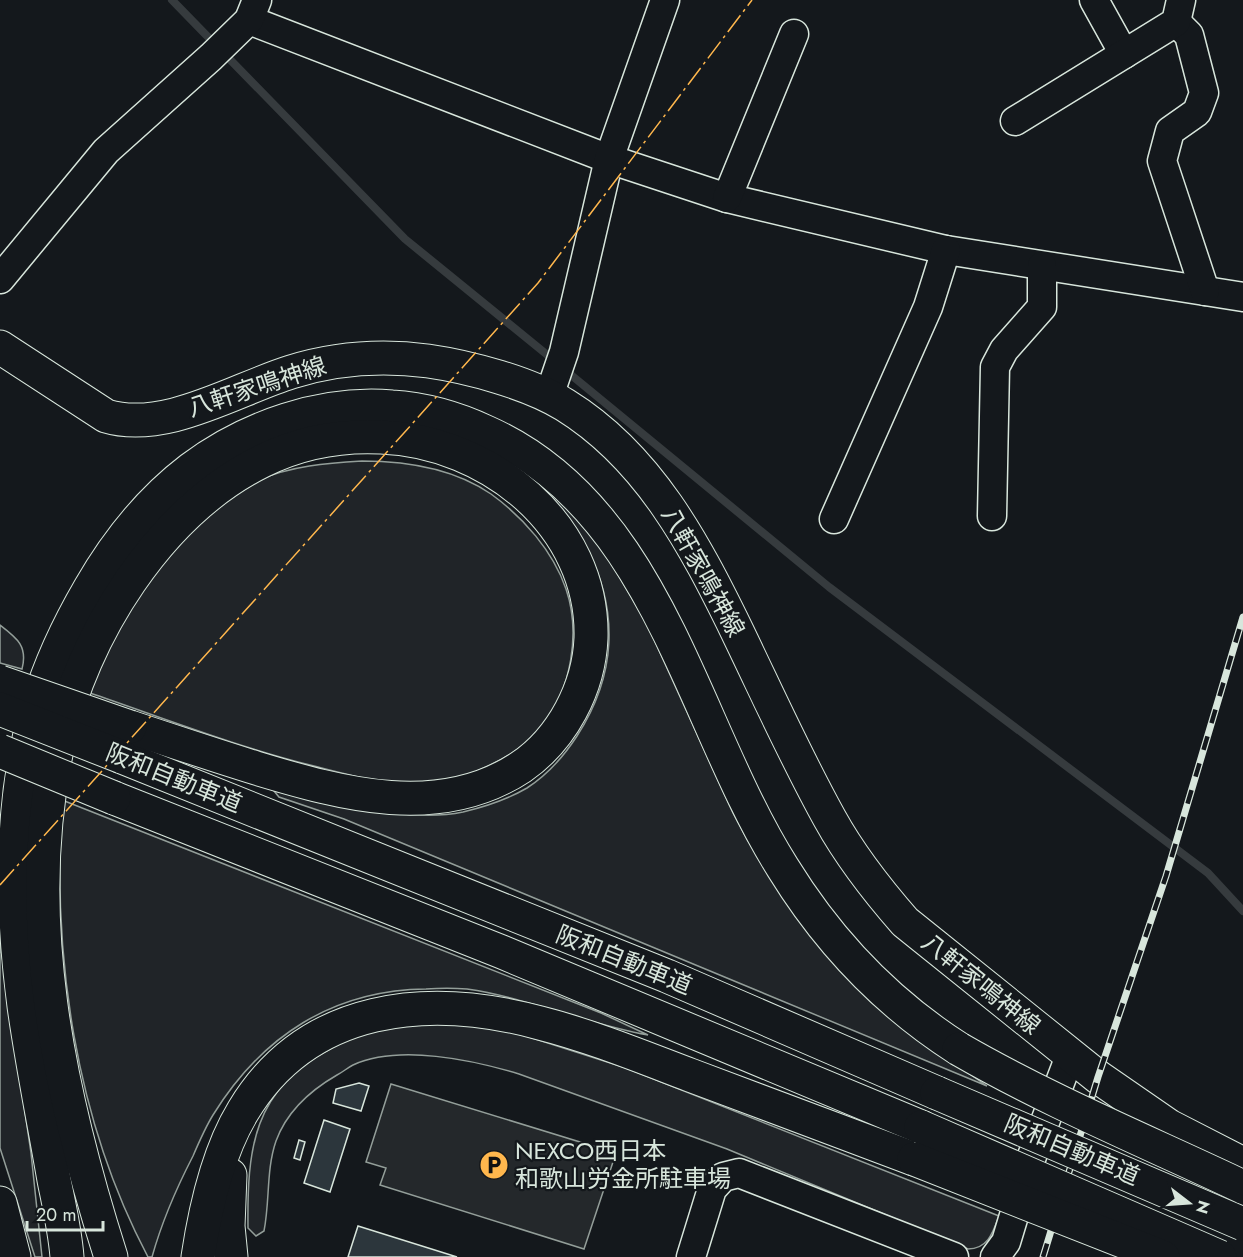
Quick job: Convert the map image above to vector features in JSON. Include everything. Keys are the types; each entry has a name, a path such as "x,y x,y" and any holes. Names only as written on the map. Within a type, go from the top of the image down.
{"main road":[{"name":"八軒家鳴神線","path":"0,347 106,416 126,421 144,420 198,407 314,366 367,358 405,359 450,365 529,387 557,375 581,416 631,460 649,480 680,525 708,571 831,821 855,861 879,894 905,922 1070,1056 1169,1126 1243,1164"},
{"path":"67,1254 25,1008 17,919 15,855 18,824 26,756 39,700 60,648 85,596 133,524 174,482 224,446 279,421 308,414 378,405 412,408 446,416 495,436 534,457 575,493 621,550 654,602 759,828 801,896 849,956 883,992 934,1033 1009,1078 1243,1187"},
{"path":"0,682 126,742 342,791 386,798 410,799 462,793 504,777 525,764 561,729 579,690 591,647 590,606 578,567 562,535 524,491 483,464 433,445 380,436 326,440 297,447 263,460 238,474 188,512 165,537 126,588 107,618 90,653 68,708 58,743 52,775 44,835 43,872 46,955 63,1073 80,1154 111,1257"},
{"name":"阪和自動車道","path":"0,709 126,742 1243,1224"},
{"name":"阪和自動車道","path":"0,751 502,952 921,1127 1220,1257"},
{"path":"198,1257 208,1204 229,1140 243,1112 274,1070 329,1030 352,1021 407,1009 450,1008 540,1023 601,1042 914,1159 1163,1257"},
{"path":"231,1257 228,1226 232,1164 239,1133 260,1086"},
{"path":"0,1204 12,1257"}],"street":[{"path":"557,375 609,159 665,0"},
{"path":"1094,0 1124,54"},
{"path":"0,279 106,151 211,57 253,10 609,159 727,198 946,250 1243,297"},
{"path":"1015,121 1124,54 1178,11 1189,35 1204,93 1197,112 1170,131 1162,161 1205,291"},
{"path":"727,198 794,34"},
{"path":"834,519 928,308 946,250"},
{"path":"992,516 994,366 1004,350 1042,307 1042,266"},
{"path":"995,1257 1006,1242 1032,1156 1070,1056"},
{"path":"691,1257 712,1189 723,1177 739,1173 954,1257"}],"shaded area":[{"path":"492,453 542,484 579,519 610,561 646,622 733,813 794,912 923,1042 987,1086 344,819 279,797 274,791 393,813 441,815 463,812 512,796 527,788 555,765 577,736 600,690 609,643 604,595 597,571 586,547"},
{"path":"362,461 396,462 429,468 476,485 514,513 536,536 553,561 566,589 570,606 573,624 571,660 561,695 553,711 538,732 526,743 513,753 464,778 449,783 418,785 389,783 260,751 90,693 110,641 126,613 177,547 218,507 238,492 271,475 309,466"},
{"path":"0,625 20,643 23,654 22,669 0,663"},
{"path":"62,800 601,1013 648,1035 513,998 467,989 436,988 392,991 360,998 331,1008 303,1023 277,1041 232,1087 205,1130 170,1205 152,1257 148,1257 123,1204 102,1149 86,1093 74,1035 61,917"},
{"path":"0,942 31,1153 42,1257 35,1257 0,1148"},
{"path":"421,1022 485,1026 526,1036 626,1068 999,1216 985,1243 968,1249 727,1149 519,1074 458,1059 414,1055 371,1059 353,1065 318,1087 293,1111 276,1141 271,1163 264,1231 256,1236 248,1228 250,1172 253,1147 270,1102 285,1083 304,1065 354,1035 377,1028"},
{"name":"NEXCO西日本 和歌山労金所駐車場","path":"391,1084 616,1153 584,1249 380,1185 386,1168 366,1162"}],"building":[{"path":"359,1083 369,1086 361,1111 333,1103 336,1089"},
{"path":"324,1120 350,1129 330,1192 304,1183"},
{"path":"299,1140 305,1142 300,1160 294,1158"},
{"path":"358,1226 457,1257 348,1257"}],"waterway":[{"path":"172,0 405,239 556,362"},
{"path":"565,370 829,587 1208,873 1243,911"}],"railway":[{"path":"1043,1257 1098,1077 1166,876 1243,617"}],"power":[{"path":"0,885 538,283 752,0"}],"place":[{"name":"NEXCO西日本 和歌山労金所駐車場","path":"494,1165"}]}
